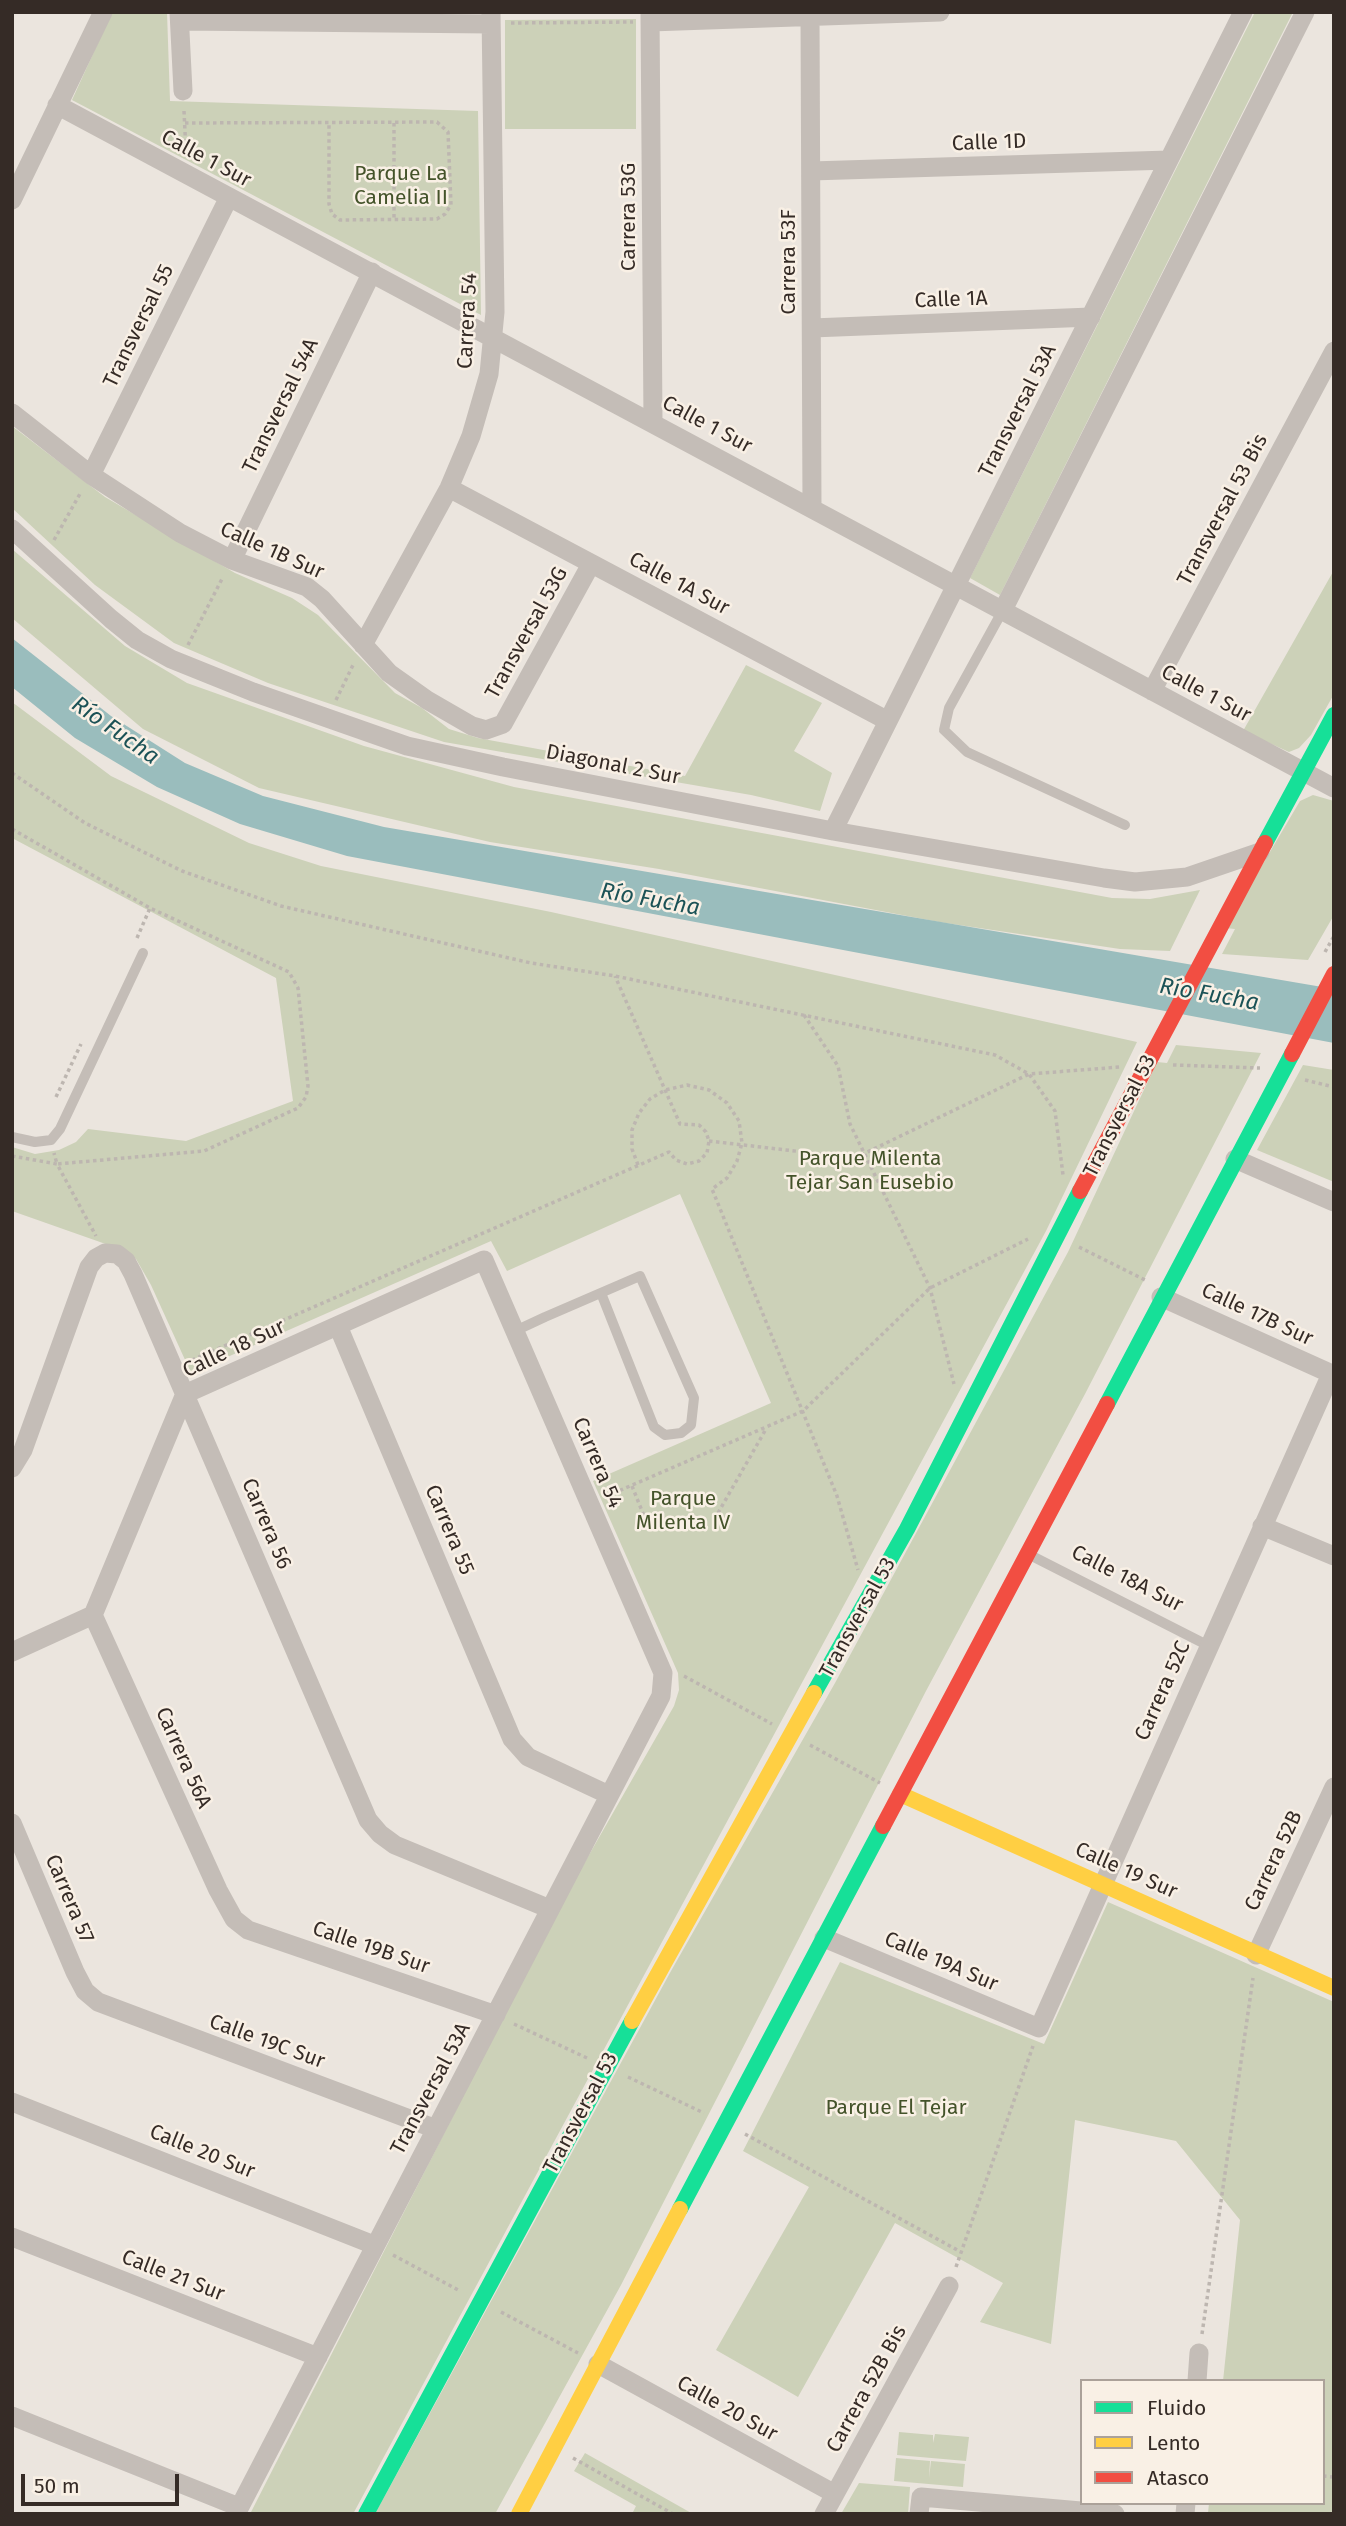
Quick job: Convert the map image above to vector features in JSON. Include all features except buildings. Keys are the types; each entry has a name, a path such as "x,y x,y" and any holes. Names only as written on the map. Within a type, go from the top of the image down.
{"street":[{"path":"12,200 103,12"},
{"path":"650,17 940,12"},
{"name":"Transversal 53A","path":"833,831 1243,12"},
{"path":"1003,610 1305,12"},
{"name":"Carrera 53F","path":"810,16 812,508"},
{"path":"183,91 180,17 491,18"},
{"name":"Carrera 53G","path":"650,17 653,422"},
{"name":"Carrera 54","path":"363,645 449,488 471,436 489,374 493,336 491,18"},
{"name":"Calle 1 Sur","path":"57,106 493,336 1334,788"},
{"name":"Calle 1D","path":"811,171 1169,160"},
{"name":"Transversal 55","path":"91,475 229,197"},
{"name":"Transversal 54A","path":"232,560 372,272"},
{"name":"Calle 1A","path":"812,328 1091,317"},
{"name":"Transversal 53 Bis","path":"1152,691 1334,351"},
{"name":"Calle 1B Sur","path":"12,413 91,475 180,533 232,560 307,587 323,599 389,673 472,726 486,730 503,724"},
{"name":"Calle 1A Sur","path":"449,488 888,721"},
{"name":"Diagonal 2 Sur","path":"12,528 137,640 179,662 407,746 833,831 1135,882 1187,877 1260,852"},
{"name":"Transversal 53G","path":"503,724 591,564"},
{"name":"Transversal 53","path":"366,2514 678,1934 907,1529 1155,1048 1334,715"},
{"path":"519,2514 1025,1552 1334,974"},
{"path":"1235,1159 1334,1202"},
{"name":"Carrera 56","path":"101,1255 117,1254 126,1261 186,1394 368,1820 380,1834 395,1845 550,1909"},
{"path":"12,1468 23,1450 89,1267 101,1255"},
{"name":"Carrera 54","path":"484,1260 663,1673 664,1684"},
{"name":"Calle 18 Sur","path":"93,1615 186,1394 484,1260"},
{"name":"Calle 17B Sur","path":"1163,1293 1332,1375"},
{"name":"Carrera 55","path":"338,1326 512,1738 528,1757 609,1795"},
{"name":"Carrera 52C","path":"1040,2028 1101,1885 1332,1375"},
{"path":"1262,1526 1334,1556"},
{"path":"12,1652 93,1615"},
{"name":"Carrera 56A","path":"93,1615 225,1907 234,1919"},
{"name":"Transversal 53A","path":"238,2511 496,2015 664,1684"},
{"name":"Carrera 52B","path":"1256,1955 1332,1793"},
{"name":"Calle 19 Sur","path":"900,1794 1334,1988"},
{"name":"Carrera 57","path":"12,1823 85,1991"},
{"name":"Calle 19B Sur","path":"234,1919 248,1930 496,2015"},
{"name":"Calle 19A Sur","path":"824,1938 1040,2028"},
{"name":"Calle 19C Sur","path":"85,1991 117,2011 436,2129"},
{"name":"Calle 20 Sur","path":"12,2102 374,2245"},
{"name":"Calle 21 Sur","path":"12,2237 318,2357"},
{"name":"Carrera 52B Bis","path":"824,2514 949,2286"},
{"path":"1197,2379 1199,2353"},
{"name":"Calle 20 Sur","path":"598,2364 835,2494"},
{"path":"12,2416 238,2511"},
{"path":"920,2505 1115,2514"}],"lane":[{"path":"1003,610 949,708 944,730 967,752 1125,825"},
{"path":"12,1137 35,1142 51,1140 60,1129 144,953"},
{"path":"515,1331 601,1293 640,1276 694,1398 691,1425 681,1433 665,1435 654,1427 601,1293"},
{"name":"Calle 18A Sur","path":"1025,1552 1209,1646"}],"path":[{"path":"491,18 650,17"},
{"path":"183,91 187,175"},
{"path":"185,123 329,122 394,123 437,122 448,132 451,205 437,219 341,220 332,214 329,204 329,122"},
{"path":"394,123 394,219"},
{"path":"44,558 91,475"},
{"path":"179,662 232,560"},
{"path":"326,718 363,645"},
{"path":"12,773 85,823 182,871 281,906 531,963 615,976 995,1055 1028,1074 1055,1111 1063,1177"},
{"path":"12,829 150,908 289,972 298,988 308,1086 306,1097 298,1108 204,1151 57,1164 12,1156"},
{"path":"174,1368 669,1152 676,1160 687,1164 699,1161 707,1153 709,1141 699,1125 680,1124 615,976"},
{"path":"804,1015 838,1066 850,1124 930,1288 946,1340 957,1396"},
{"path":"709,1141 855,1158 1028,1074"},
{"path":"638,1165 632,1149 632,1130 639,1113 650,1099 666,1090 687,1085 709,1090 727,1102 738,1121 742,1143 737,1161 727,1178 712,1189 838,1496 859,1573"},
{"path":"57,1164 101,1255"},
{"path":"590,1504 803,1411 930,1288 1046,1231 1163,1293"},
{"path":"718,1513 766,1427"},
{"path":"632,1486 648,1526 651,1525"},
{"path":"1199,2353 1256,1955"},
{"path":"949,2286 1040,2028"},
{"path":"726,2123 961,2252"},
{"path":"565,2454 673,2514"}],"green space":[{"name":"Parque La Camelia II","path":"112,12 167,12 170,101 478,111 481,315 72,100"},
{"path":"1255,12 1293,12 1000,595 970,578"},
{"path":"636,19 636,129 505,129 505,20"},
{"path":"12,426 105,497 235,573 292,598 318,615 395,693 422,708 449,729 478,738 685,776 746,665 822,703 794,751 832,773 820,811 751,795 444,742 268,683 174,643 95,585 12,508"},
{"path":"12,549 125,646 187,683 364,746 514,787 1112,898 1150,899 1200,890 1170,951 1120,949 939,922 659,869 490,842 259,788 143,729 12,618"},
{"path":"1334,570 1334,694 1311,735 1299,748 1289,752 1243,731"},
{"name":"Parque Milenta Tejar San Eusebio","path":"12,702 111,776 249,843 321,866 551,912 1137,1042 1046,1231 353,2514 250,2514 561,1904 674,1706 679,1690 678,1673 593,1481 771,1403 680,1194 507,1271 491,1241 191,1373 151,1285 136,1259 117,1248 12,1211 12,1147 35,1154 59,1150 76,1142 88,1129 186,1141 293,1101 276,978 12,838"},
{"path":"1313,795 1334,801 1334,915 1308,960 1222,954 1235,929 1225,928 1300,801"},
{"path":"1176,1045 1261,1053 1085,1394 926,1691 621,2285 495,2514 375,2514 671,1971 835,1683 1068,1252 1157,1062 1167,1063"},
{"path":"1303,1065 1334,1070 1334,1182 1257,1150"},
{"name":"Parque El Tejar","path":"1108,1902 1334,2002 1334,2514 1208,2513 1209,2505 1325,2505 1325,2379 1223,2379 1240,2220 1176,2141 1075,2120 1051,2344 980,2322 1003,2283 895,2223 798,2397 716,2350 809,2187 743,2151 840,1962 1044,2044"},
{"path":"899,2432 933,2435 933,2443 935,2434 969,2437 966,2461 897,2455"},
{"path":"585,2453 693,2514 632,2514 636,2506 574,2471"},
{"path":"896,2458 930,2461 929,2478 931,2461 965,2464 963,2487 894,2481"},
{"path":"859,2483 910,2487 908,2514 841,2514"}],"water":[{"name":"Río Fucha","path":"12,638 111,716 185,763 263,796 384,827 1334,989 1334,1043 347,856 240,824 157,787 75,738 12,687"}],"traffic: fast":[{"path":"1265,843 1334,715"},
{"path":"1107,1404 1292,1054"},
{"path":"814,1693 907,1529 1080,1191"},
{"path":"680,2209 883,1826"},
{"path":"366,2514 632,2021"}],"traffic: slow":[{"path":"632,2021 814,1693"},
{"path":"900,1794 1334,1988"},
{"path":"519,2514 680,2209"}],"traffic: jam":[{"path":"1080,1191 1265,843"},
{"path":"1292,1054 1334,974"},
{"path":"883,1826 1107,1404"}],"park label":[{"name":"Parque Milenta IV","path":"683,1511"}]}
